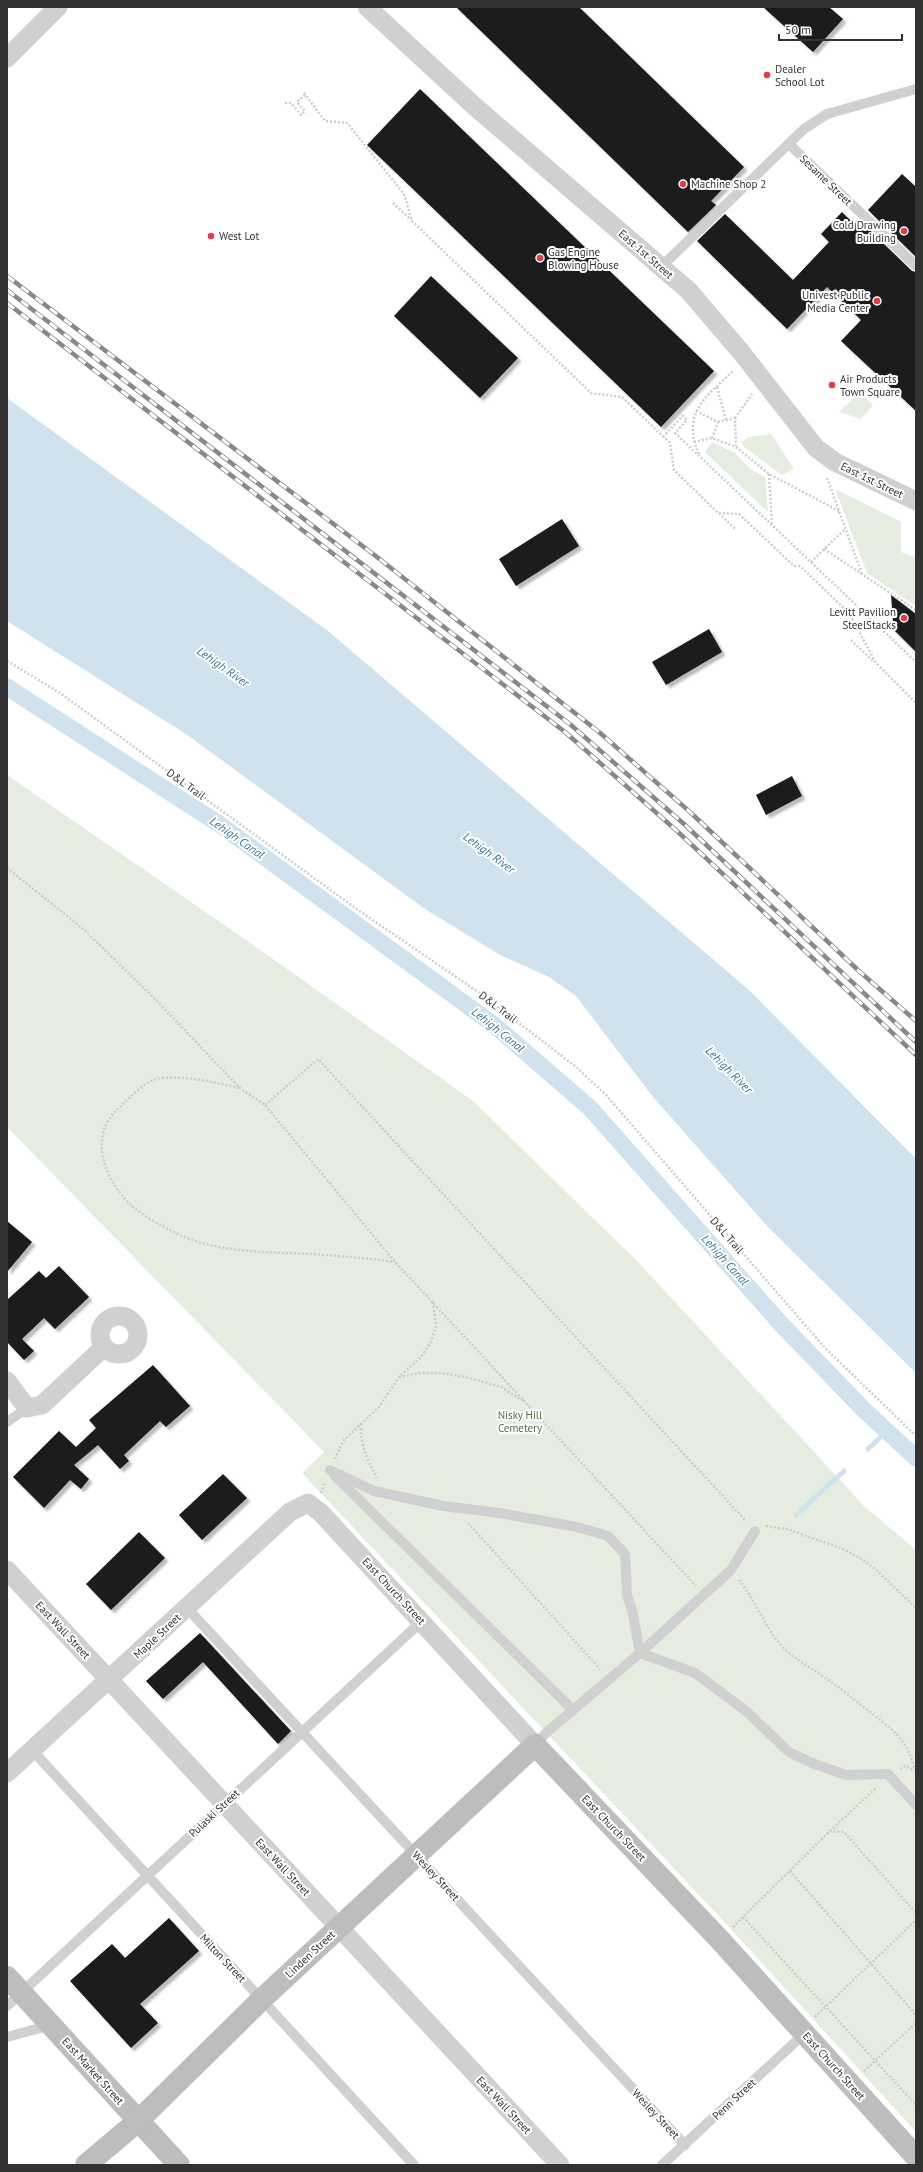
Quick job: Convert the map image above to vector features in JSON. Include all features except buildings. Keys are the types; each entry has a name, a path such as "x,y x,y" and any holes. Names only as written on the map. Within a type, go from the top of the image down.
{"street":[{"path":"7,58 58,7"},
{"name":"East 1st Street","path":"367,7 472,104 694,297 741,352 816,448 835,462 916,501"},
{"path":"7,1381 27,1408 42,1405 104,1346"},
{"name":"Maple Street","path":"8,1769 32,1750 109,1680 290,1512 308,1503"},
{"name":"East Church Street","path":"308,1503 321,1513 535,1745 720,1940 916,2157"},
{"name":"East Wall Street","path":"7,1570 560,2165"},
{"name":"Linden Street","path":"86,2165 138,2121 262,1999 535,1745"},
{"name":"East Market Street","path":"12,1992 51,2025 180,2165"}],"lane":[{"path":"661,267 804,129 827,114 916,89"},
{"name":"Sesame Street","path":"788,144 916,266"},
{"path":"7,1422 27,1408"},
{"path":"330,1470 374,1491 455,1508 499,1513 577,1527 608,1536 625,1554 628,1594 640,1653"},
{"path":"330,1470 572,1710"},
{"path":"535,1745 546,1733 640,1653 731,1570 755,1531"},
{"name":"Wesley Street","path":"187,1608 685,2144"},
{"name":"Pulaski Street","path":"12,1992 148,1875 422,1621"},
{"path":"640,1653 695,1673 746,1711 789,1752 846,1775 888,1774 916,1805"},
{"name":"Milton Street","path":"32,1750 414,2165"},
{"path":"7,2037 51,2025"},
{"name":"Penn Street","path":"662,2165 805,2033"}],"path":[{"path":"285,103 291,103 300,115 305,111 297,102 304,94 325,121 347,123 404,194 412,221"},
{"path":"393,203 591,393 622,397 670,443 674,470 735,529"},
{"path":"700,456 694,442 692,422 696,412 717,387 734,370"},
{"path":"717,387 726,420"},
{"path":"736,447 735,418 752,394"},
{"path":"696,412 718,422 735,418"},
{"path":"663,437 683,416 687,420 675,433 916,662"},
{"path":"712,438 718,422"},
{"path":"694,442 712,438 736,447 769,474 839,511"},
{"path":"816,448 862,574"},
{"path":"769,474 772,525"},
{"path":"718,513 739,514 794,566 800,566 849,613 876,663"},
{"path":"811,562 845,529"},
{"path":"824,549 916,610"},
{"path":"851,640 916,703"},
{"name":"D&L Trail","path":"7,661 60,693 358,910 481,994 575,1066 606,1095 825,1348 916,1436"},
{"path":"7,868 82,928 152,996 241,1089 265,1104 395,1262 704,1595"},
{"path":"265,1104 318,1059 755,1531 769,1525 778,1526 843,1549 873,1567 916,1608"},
{"path":"241,1089 202,1081 161,1078 142,1086 116,1111 106,1124 101,1144 104,1160 115,1187 131,1205 176,1234 232,1250 364,1258 395,1262"},
{"path":"308,1503 321,1493 343,1442 379,1407 399,1377 421,1357 431,1342 436,1326 432,1301"},
{"path":"399,1377 420,1373 442,1373 470,1378 501,1387 529,1405"},
{"path":"361,1424 361,1439 365,1456 388,1494"},
{"path":"455,1508 609,1679"},
{"path":"731,1570 750,1594 780,1644 798,1661 822,1675 890,1727 903,1741 911,1756 915,1770"},
{"path":"720,1940 830,1831 866,1799 888,1774"},
{"path":"830,1831 844,1832 916,1913"},
{"path":"790,1871 916,2015"},
{"path":"743,1917 916,2106"},
{"path":"805,2033 812,2020 916,1920"},
{"path":"851,2084 916,2023"}],"green space":[{"path":"860,392 873,405 861,419 839,412"},
{"path":"771,434 794,469 782,475 744,447 742,442 749,437"},
{"path":"712,442 735,453 750,469 765,477 768,512 705,452"},
{"path":"835,489 901,522 901,552 914,557 916,550 916,606 867,573"},
{"name":"Nisky Hill Cemetery","path":"7,775 266,954 473,1101 637,1261 865,1507 916,1550 916,2132 731,1929 302,1473 324,1452 7,1127"}],"water":[{"name":"Lehigh River","path":"7,398 328,631 749,990 916,1159 916,1373 767,1226 653,1097 576,996 549,977 500,955 425,909 186,734 7,621"}],"waterway":[{"name":"Lehigh Canal","path":"7,687 219,824 494,1025 590,1108 781,1324 863,1409 916,1458"},
{"path":"868,1449 887,1431"},
{"path":"796,1515 844,1471"}],"railway":[{"path":"7,276 377,557 599,732 690,812 859,971 916,1021"},
{"path":"7,290 571,725 684,824 916,1042"},
{"path":"7,303 565,732 677,831 916,1055"}],"place":[{"name":"Dealer School Lot","path":"767,75"},
{"name":"Machine Shop 2","path":"683,184"},
{"name":"Cold Drawing Building","path":"904,231"},
{"name":"West Lot","path":"211,236"},
{"name":"Gas Engine Blowing House","path":"540,258"},
{"name":"Univest Public Media Center","path":"877,301"},
{"name":"Air Products Town Square","path":"832,385"},
{"name":"Levitt Pavilion SteelStacks","path":"904,618"}]}
